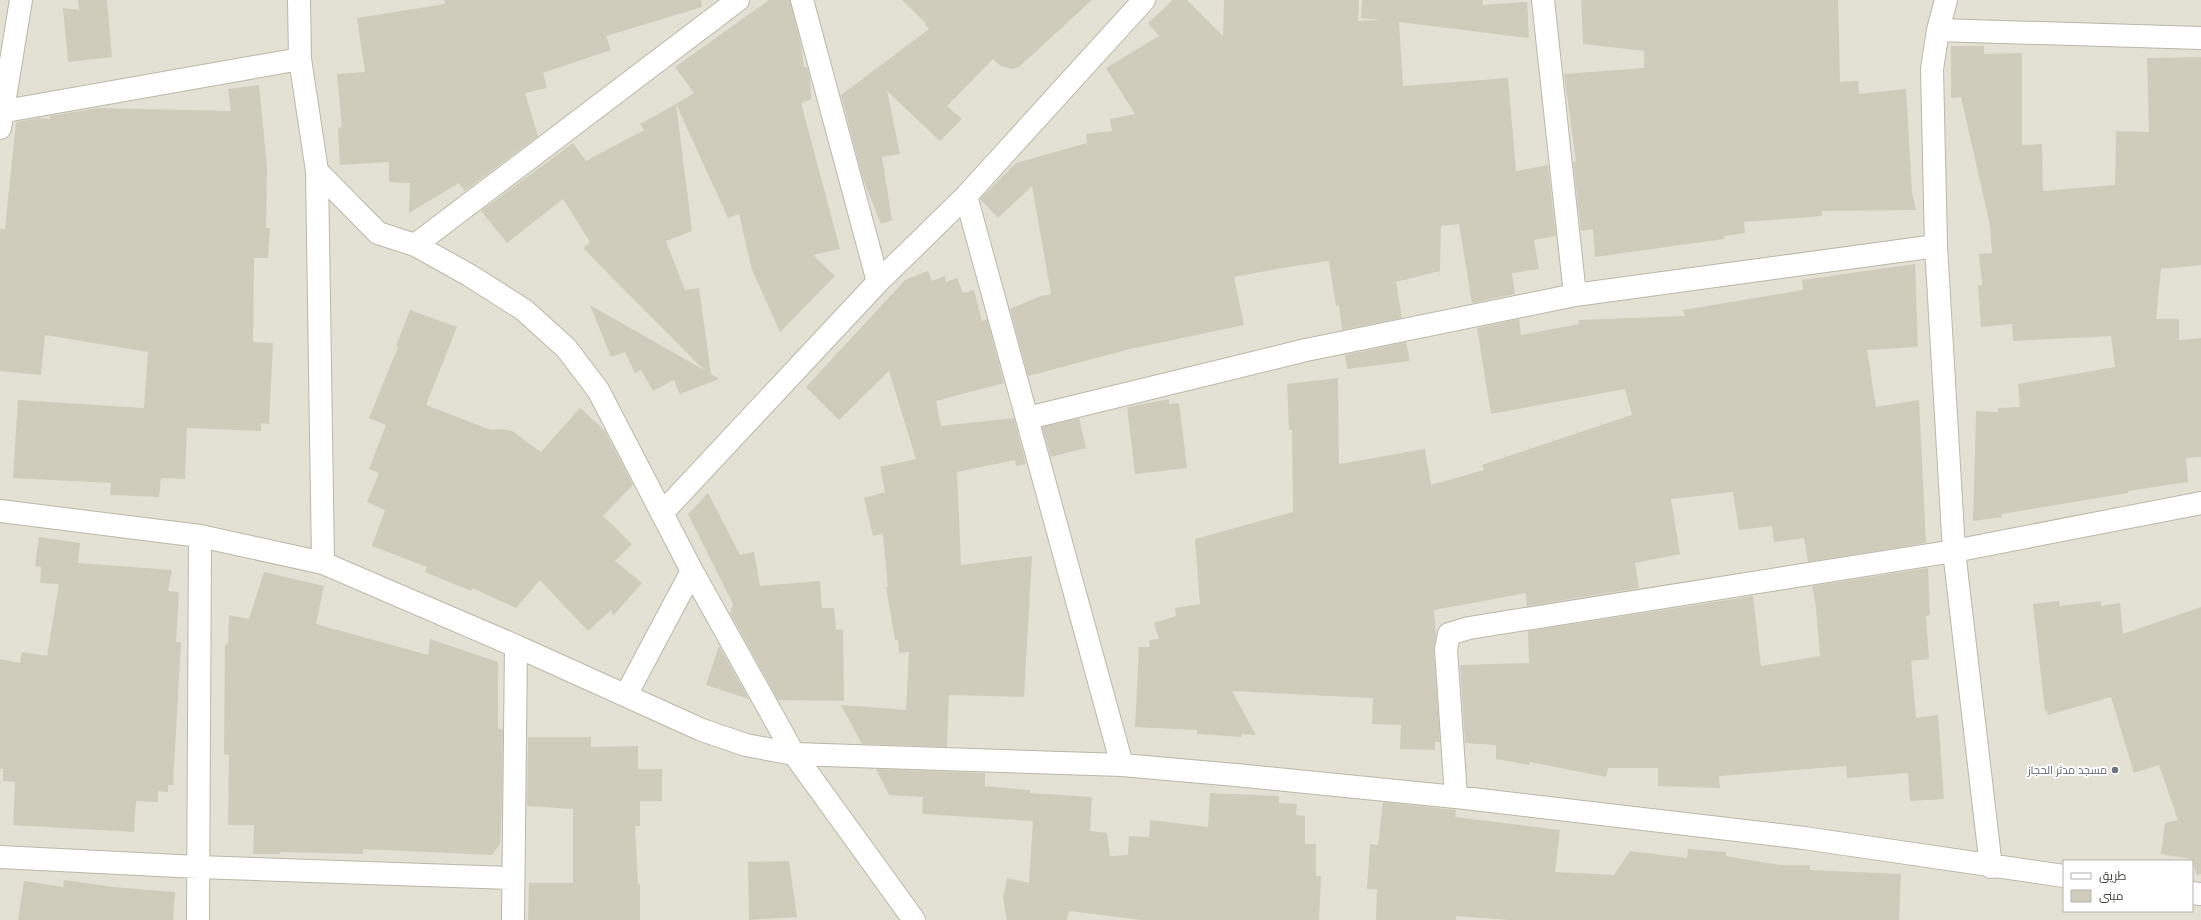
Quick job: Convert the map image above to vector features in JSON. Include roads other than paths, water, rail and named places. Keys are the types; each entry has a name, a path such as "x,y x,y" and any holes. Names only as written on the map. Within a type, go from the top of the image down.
{"street":[{"path":"21,0 1,117 300,59"},
{"path":"299,0 300,59 317,172 323,563"},
{"path":"415,245 738,0"},
{"path":"802,0 878,282"},
{"path":"663,512 878,282 966,196 1144,0"},
{"path":"1544,0 1575,295"},
{"path":"1946,0 1938,30 1932,69 1936,246 1954,551 1991,867"},
{"path":"1938,30 2201,38"},
{"path":"317,172 378,233 415,245 469,275 524,310 566,348 598,390 663,512 692,571 794,754 914,920"},
{"path":"966,196 1122,765"},
{"path":"1028,418 1306,350 1575,295 1936,246"},
{"path":"1456,797 1446,649 1449,634 1468,628 1954,551 2201,502"},
{"path":"0,511 200,536 323,563 516,646 702,730 746,745 794,754 1122,765 1456,797 1804,838 1991,867 2063,876"},
{"path":"198,920 200,536"},
{"path":"626,695 692,571"},
{"path":"513,920 512,878 516,646"},
{"path":"0,857 198,867 512,878"}],"place":[{"name":"مسجد مدثر الحجاز","path":"2115,770"}]}
